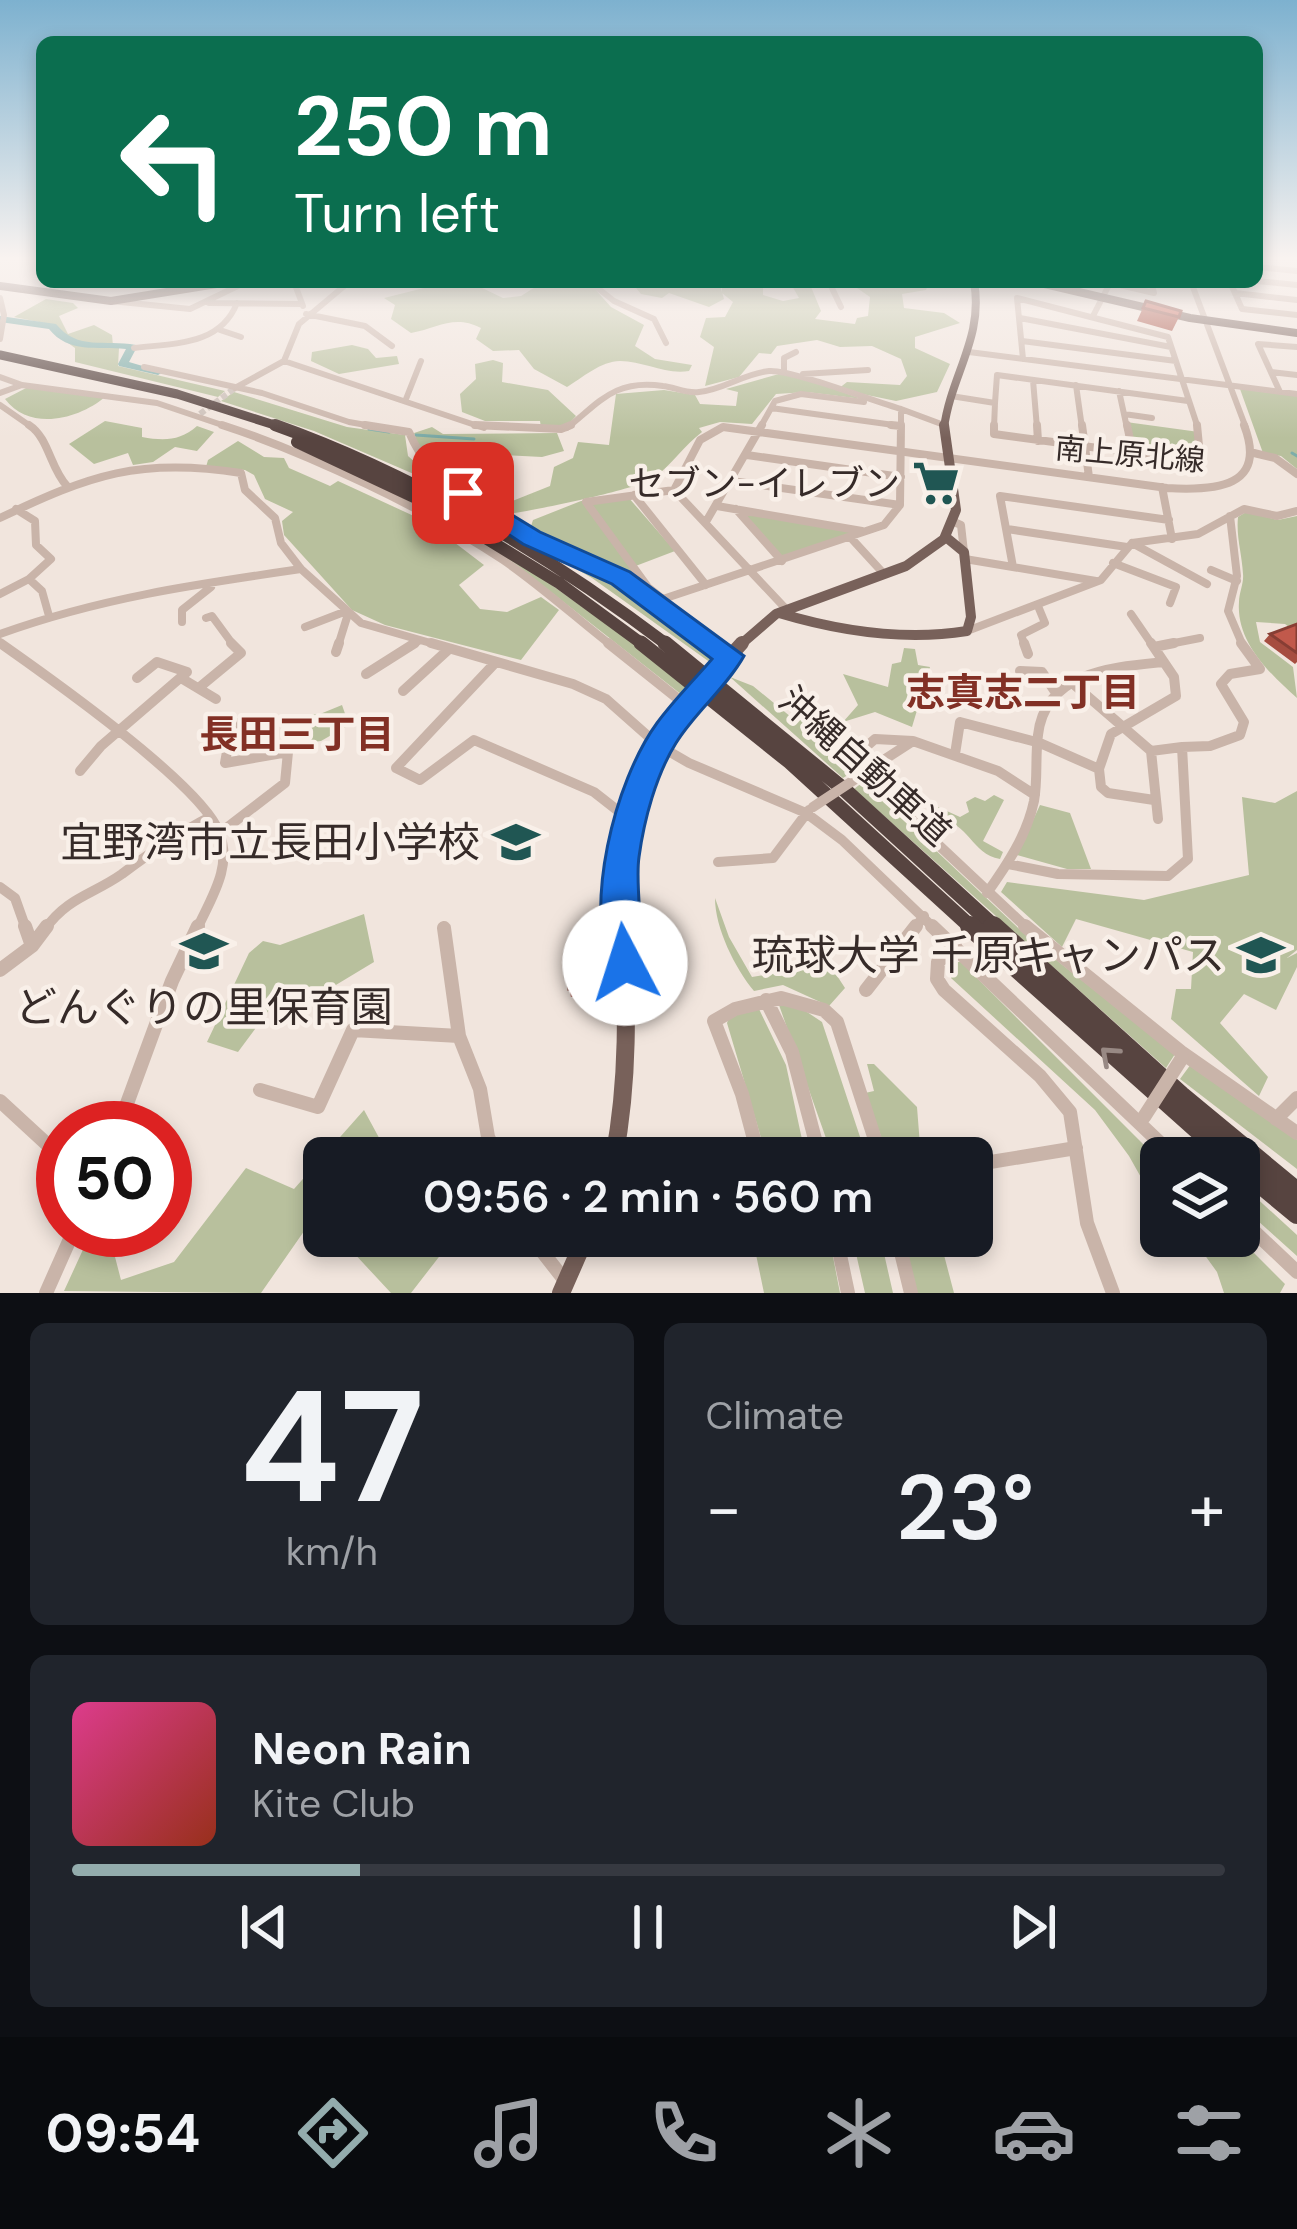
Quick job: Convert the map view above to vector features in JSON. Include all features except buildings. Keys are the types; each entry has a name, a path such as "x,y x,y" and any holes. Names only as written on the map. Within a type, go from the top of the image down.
{"highway":[{"name":"沖縄自動車道","path":"0,358 173,401 300,443 423,500 556,578 728,708 1028,983 1205,1137"},
{"name":"沖縄自動車道","path":"0,358 169,392 308,436 428,491 567,571 655,632 751,708 1033,963 1297,1192"},
{"path":"1260,1183 1297,1214"}],"main road":[{"path":"620,1137 631,1066 619,916 622,856 658,745 748,635 782,611 927,555 946,538 954,522 956,500 944,425 981,317"},
{"path":"1189,317 1296,339"},
{"path":"782,611 890,632 938,635 967,631 971,617 964,556 946,538"},
{"path":"564,1287 577,1257"}],"street":[{"path":"134,348 192,342 220,330 228,317"},
{"path":"284,362 288,337 300,317"},
{"path":"332,317 365,326 392,346"},
{"path":"654,317 665,329 666,343"},
{"path":"1098,317 1168,337 1189,401 1199,446 1184,455 1133,453 994,434 997,375 1189,401"},
{"name":"南上原北線","path":"674,490 700,440 723,427 1162,487 1196,489 1227,483 1247,470 1254,453 1205,317"},
{"path":"0,339 2,318"},
{"path":"1023,359 1020,318 1171,347"},
{"path":"220,330 241,337"},
{"path":"1280,392 1258,344 1296,339"},
{"path":"1022,340 1176,361"},
{"path":"784,370 784,358 796,352"},
{"path":"969,352 1297,394"},
{"path":"235,387 284,362 485,428 561,429 568,428 595,400 622,387 658,385 697,393 763,371 868,370"},
{"path":"406,399 421,362"},
{"path":"144,367 409,434 420,460 484,508 531,538 663,599 884,525 900,506 901,409"},
{"path":"1271,372 1297,375"},
{"path":"803,374 832,390 885,402 944,425"},
{"path":"0,376 22,385 157,404 197,416 256,436 405,504 506,562 689,703"},
{"path":"1033,380 1038,441"},
{"path":"0,393 22,385"},
{"path":"1076,385 1088,477"},
{"path":"1119,391 1133,453"},
{"path":"707,520 771,408 790,394 885,402"},
{"path":"951,396 995,403"},
{"path":"838,418 843,401"},
{"path":"0,406 40,432 55,473 67,486"},
{"path":"771,408 901,427"},
{"path":"1124,414 1152,418"},
{"path":"0,423 13,416"},
{"path":"1254,453 1275,458 1297,474"},
{"path":"747,455 901,477"},
{"path":"0,518 67,486 143,465 241,473 245,490 275,518 281,543 346,613 383,631 606,699 658,745 717,778 809,810 1157,1137"},
{"path":"732,481 900,506"},
{"path":"1162,487 1172,539"},
{"path":"727,660 643,589 586,502 674,490 707,520 782,611"},
{"path":"634,495 706,585"},
{"path":"1013,567 1000,496 1169,520"},
{"path":"717,506 867,532"},
{"path":"1006,529 1129,545 1198,534 1244,508 1277,516 1297,511"},
{"path":"0,594 29,579 51,559 36,545 35,521 16,509"},
{"path":"736,509 782,561"},
{"path":"1151,752 1210,746 1243,730 1239,712 1221,684 1230,674 1260,669 1243,647 1228,611 1237,581 1230,516"},
{"path":"954,522 962,525 964,556 1098,581"},
{"path":"850,538 884,574"},
{"path":"967,631 1098,581 1129,545"},
{"path":"1129,545 1207,584"},
{"path":"1113,563 1176,587 1169,603"},
{"path":"128,1101 172,981 224,871 220,832 210,817 86,704 0,639 49,616 145,591 301,569"},
{"path":"1211,569 1237,581"},
{"path":"29,579 42,591 49,616"},
{"path":"182,622 182,610 215,583"},
{"path":"1028,655 1021,635 1045,622 1038,606"},
{"path":"305,627 346,613"},
{"path":"336,652 346,613"},
{"path":"1131,614 1174,677 1175,695 1111,734 1099,769 1101,787 1108,793 1154,800"},
{"path":"201,686 241,653 212,616 206,618"},
{"path":"1154,647 1201,638"},
{"path":"366,674 418,640"},
{"path":"403,691 449,649"},
{"path":"0,662 14,653"},
{"path":"80,771 100,746 119,735 188,672 157,662 137,678"},
{"path":"495,662 396,768 420,780 433,773 459,744 474,740 594,791 631,821"},
{"path":"987,893 1008,864 1035,795 1039,725 1056,693 1108,666 1164,662"},
{"path":"1070,666 1076,680 1151,752 1158,819"},
{"path":"1019,671 1042,672 1056,693"},
{"path":"181,678 201,686"},
{"path":"201,686 203,693 216,699"},
{"path":"220,832 285,783 288,752 225,763 232,724 271,718 265,756"},
{"path":"955,754 960,722 1040,743 1099,769"},
{"path":"846,764 861,743 888,735 998,771 1035,795"},
{"path":"718,862 773,858 809,810 913,741"},
{"path":"1008,864 1058,874 1168,876 1181,869 1188,859 1182,747"},
{"path":"860,776 1087,981 1297,1133"},
{"path":"0,970 32,946 62,905 120,875 154,845 210,817"},
{"path":"0,886 15,898 32,946"},
{"path":"866,990 924,916"},
{"path":"444,928 459,1036 480,1090 488,1137"},
{"path":"955,945 938,962 937,980 1059,1094 1070,1112 1087,1223 1113,1293"},
{"path":"753,1137 714,1021 766,1000 799,998 823,1007 837,1022 874,1137"},
{"path":"766,1000 792,1052 814,1137"},
{"path":"260,1090 318,1107 353,1030 459,1036"},
{"path":"1141,1120 1184,1055"},
{"path":"1276,1120 1297,1098"},
{"path":"0,1101 36,1134"},
{"path":"993,1162 1076,1148"},
{"path":"1260,1237 1297,1272"},
{"path":"46,1293 62,1257"},
{"path":"544,1257 564,1287"},
{"path":"840,1257 848,1293"},
{"path":"902,1257 911,1293"}],"green space":[{"path":"16,317 60,317 68,334 94,325 112,335 113,346 119,348 118,366 225,391 218,397 75,362 75,348 53,332 54,325"},
{"path":"630,317 644,325 635,346 655,359 692,365 689,371 680,372 613,362 567,387 534,369 519,350 493,351 476,339 481,328 471,324 454,322 411,333 391,319"},
{"path":"816,317 855,324 861,317 951,317 960,323 915,337 915,348 950,364 937,392 896,401 838,389 847,382 900,385 907,376 901,359 872,346 840,347 817,340 777,346 771,354 759,353 739,377 705,386 714,347 700,337 706,318"},
{"path":"352,345 368,349 376,358 397,356 399,364 339,374 311,361 312,352"},
{"path":"503,363 502,382 548,390 576,416 567,426 541,427 540,421 485,421 462,412 460,394 476,379 475,364"},
{"path":"786,372 862,399 807,392 776,394 752,424 720,422 699,428 702,432 644,483 506,514 502,505 550,486 554,467 573,458 578,442 609,445 616,394 664,390 695,395 700,404 736,406 738,392 726,389"},
{"path":"28,387 105,397 69,416 41,419 15,409 5,399"},
{"path":"1240,389 1297,396 1297,469 1281,456 1263,453"},
{"path":"234,392 347,427 405,435 408,456 433,478 430,481 314,431 221,401"},
{"path":"105,421 142,428 142,437 157,439 178,437 197,426 214,432 197,451 175,447 153,462 133,465 128,453 94,464 69,444"},
{"path":"1126,422 1199,432 1198,442 1184,455 1133,453"},
{"path":"432,427 443,434 557,433 564,451 542,457 484,454 462,480 421,450 414,433"},
{"path":"238,441 264,457 284,458 289,468 330,486 338,481 429,523 484,565 459,585 480,609 507,612 541,597 559,610 521,660 385,625 352,610 284,535 282,521 293,512 265,499 254,475 245,470 206,467 208,460"},
{"path":"444,483 536,542 618,581 719,654 711,663 592,578 434,487"},
{"path":"628,497 675,551 633,567 637,575 629,577 531,526 533,520 581,501"},
{"path":"418,502 500,548 691,685 682,695 514,563 413,506"},
{"path":"736,509 851,531 853,534 780,559"},
{"path":"1246,512 1278,520 1297,516 1297,633 1285,624 1256,622 1260,642 1293,667 1297,698 1266,668 1243,630 1238,517"},
{"path":"904,648 915,649 918,665 930,667 912,727 875,712 843,722 858,705 843,674 888,687 892,664 901,662"},
{"path":"730,677 753,686 791,717 819,708 827,715 815,736 851,773 843,778"},
{"path":"342,705 349,725 321,741 288,745 295,716 320,714"},
{"path":"863,782 1031,940 1175,1054 1166,1068 854,789"},
{"path":"1297,791 1297,950 1287,958 1297,953 1297,967 1276,1010 1244,994 1220,1023 1268,1077 1259,1096 1171,1019 1176,989 1191,989 1193,952 1076,919 1062,947 1001,892 1007,882 1144,900 1249,875 1242,797 1275,803"},
{"path":"994,795 1004,800 983,841 1003,852 1000,859 982,851 957,826 938,820 934,812 938,807 960,817 969,812 966,802 975,797 985,801"},
{"path":"1040,805 1070,813 1091,869 1067,869 1017,855"},
{"path":"715,898 729,937 752,977 807,968 812,958 828,962 845,988 829,1006 783,985 754,991 727,947"},
{"path":"364,914 374,962 311,1000 286,987 238,1052 207,1042 249,953 263,941 280,945"},
{"path":"953,962 961,962 1140,1141 1140,1176 1095,1110 951,978"},
{"path":"792,1002 822,1022 860,1137 826,1137 779,1005"},
{"path":"759,1009 786,1065 801,1137 761,1137 729,1017"},
{"path":"867,1064 874,1064 917,1107 919,1137 881,1137 865,1093 874,1091"},
{"path":"1191,1064 1297,1140 1297,1169 1260,1137 1180,1079"},
{"path":"364,1110 379,1137 340,1137"},
{"path":"246,1168 294,1189 303,1179 303,1233 261,1293 64,1291 80,1257 115,1257 121,1280 178,1257 192,1257 192,1238"},
{"path":"1260,1201 1297,1235 1297,1256 1260,1223"},
{"path":"358,1257 439,1257 411,1293 391,1293"},
{"path":"757,1257 833,1257 840,1293 764,1293"},
{"path":"857,1257 885,1257 893,1293 865,1293"},
{"path":"908,1257 945,1257 954,1293 917,1293"},
{"path":"1206,1257 1258,1257 1285,1284 1280,1293 1224,1293"}],"waterway":[{"path":"0,319 52,326 78,345 132,347 123,364 158,372"},
{"path":"369,429 389,432"},
{"path":"416,435 474,439"},
{"path":"1292,453 1297,456"}],"tunnel":[{"path":"200,414 235,388"}],"place":[{"name":"セブン-イレブン","path":"936,483"},
{"name":"宜野湾市立長田小学校","path":"516,842"},
{"name":"どんぐりの里保育園","path":"204,951"},
{"name":"琉球大学 千原キャンパス","path":"1261,955"}],"district":[{"name":"志真志二丁目","path":"1023,692"},
{"name":"長田三丁目","path":"297,734"}],"route":[{"path":"463,493 531,538 621,578 700,640 730,656 686,706 644,776 622,856 619,916 625,963"}]}
